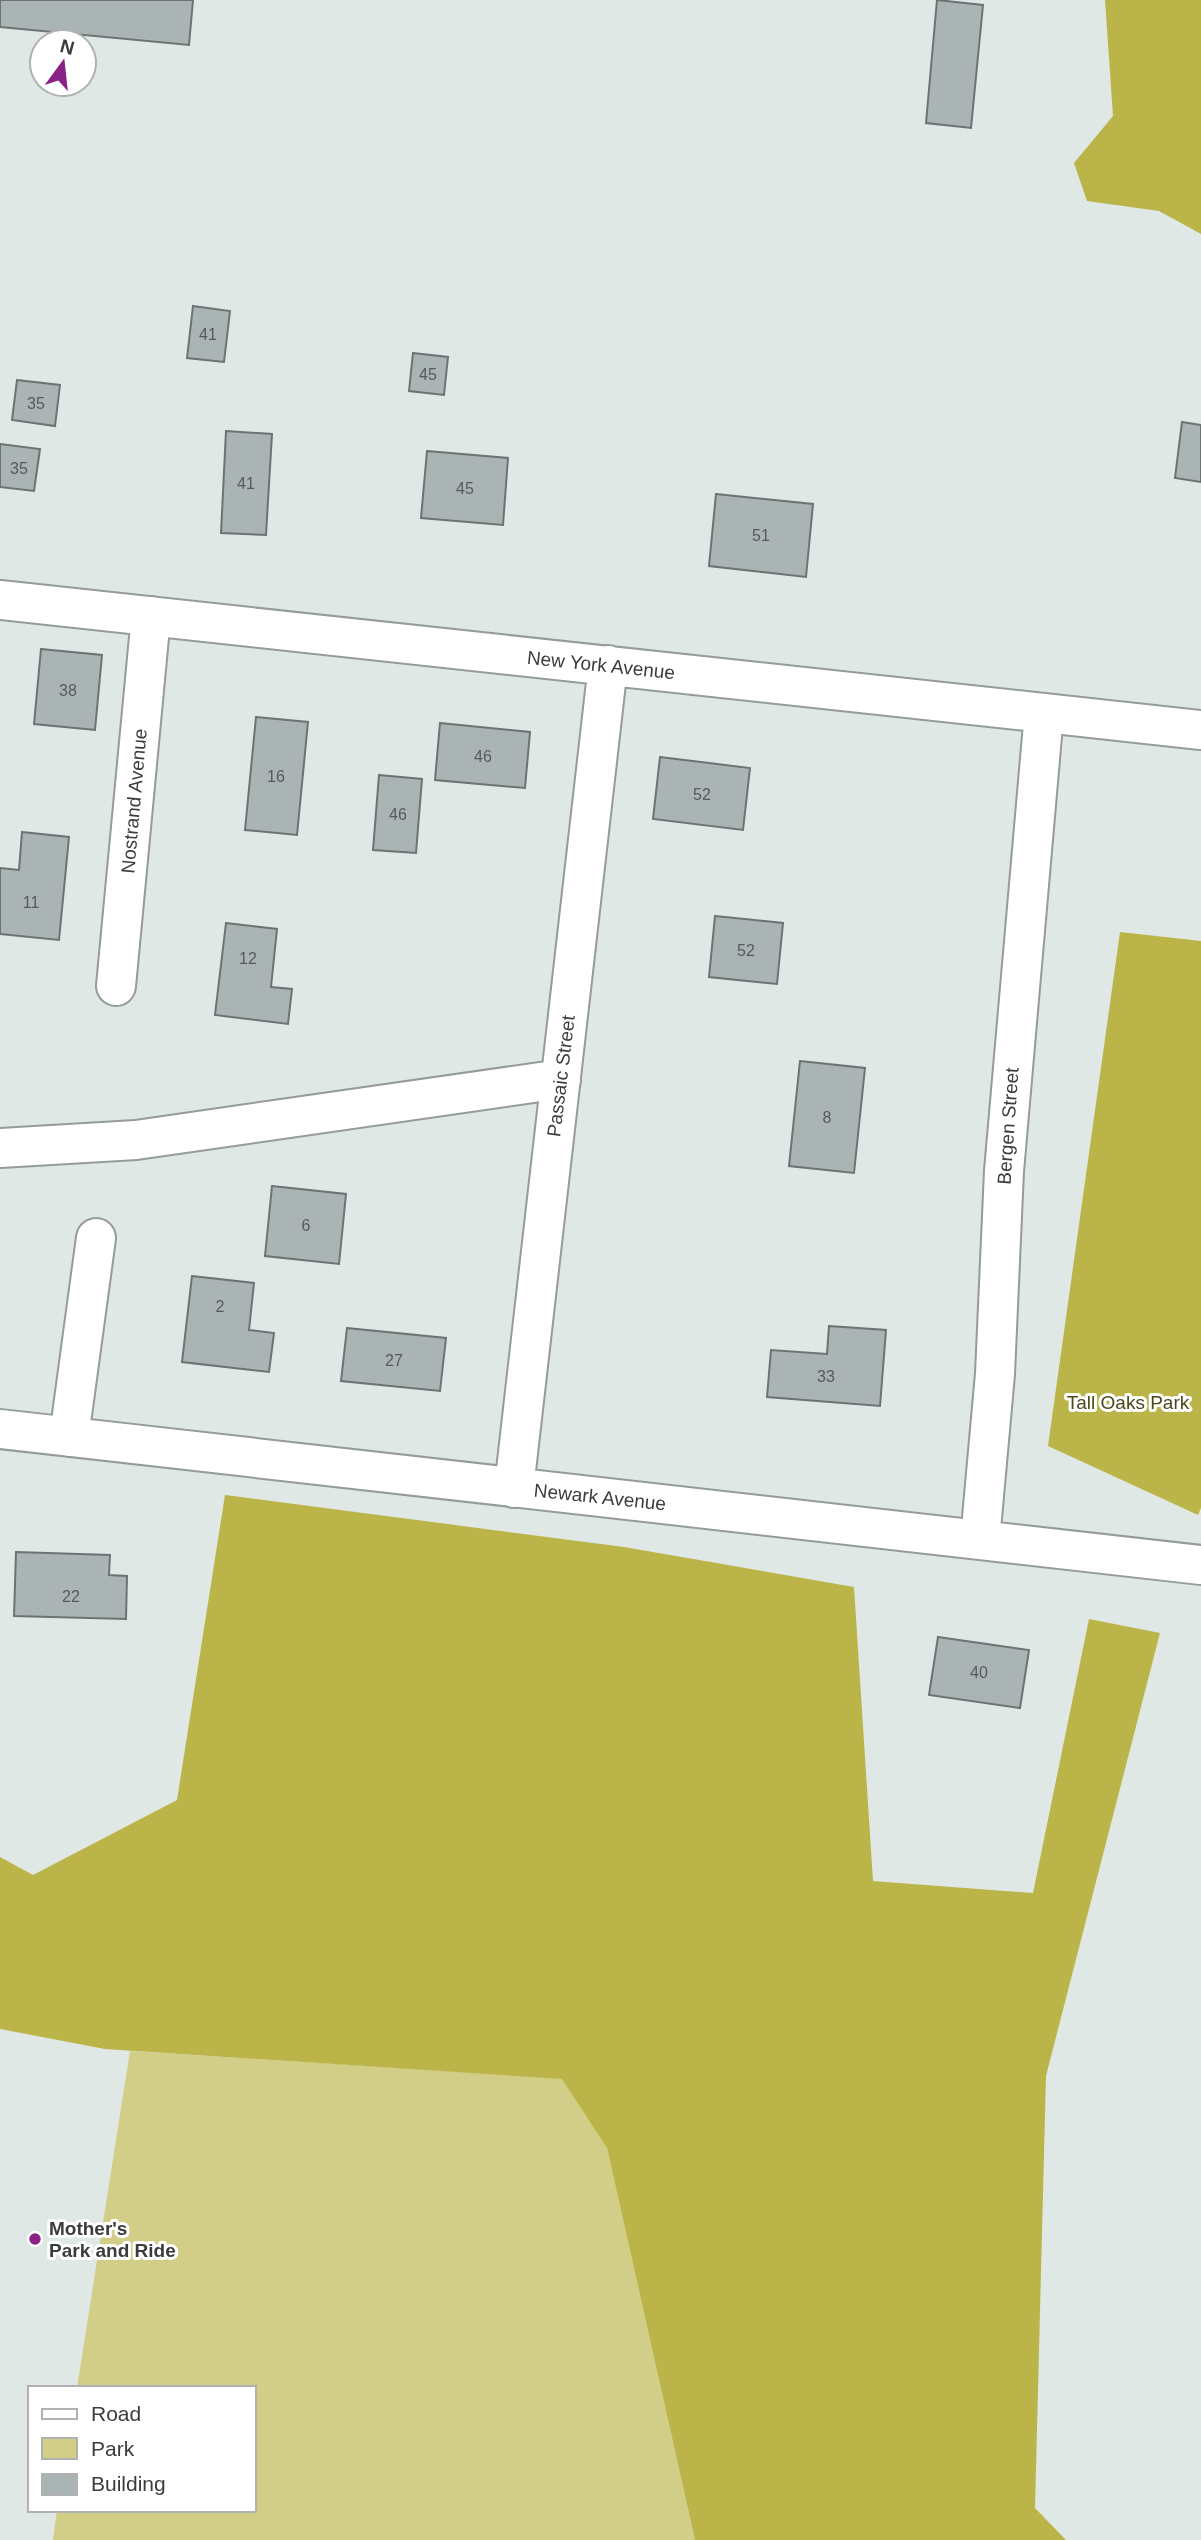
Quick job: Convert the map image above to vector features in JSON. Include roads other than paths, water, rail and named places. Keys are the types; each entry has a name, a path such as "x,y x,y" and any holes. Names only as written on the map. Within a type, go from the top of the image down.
{"main road":[{"name":"New York Avenue","path":"0,600 1201,730"},
{"name":"Nostrand Avenue","path":"116,986 151,616"},
{"name":"Passaic Street","path":"514,1488 608,665"},
{"name":"Bergen Street","path":"980,1540 995,1374 1004,1171 1044,713"},
{"path":"0,1148 136,1140 561,1079"},
{"path":"69,1437 96,1238"},
{"name":"Newark Avenue","path":"0,1429 1201,1565"}],"place":[{"name":"Mother's Park and Ride","path":"35,2239"}],"park label":[{"name":"Tall Oaks Park","path":"1128,1402"}]}
